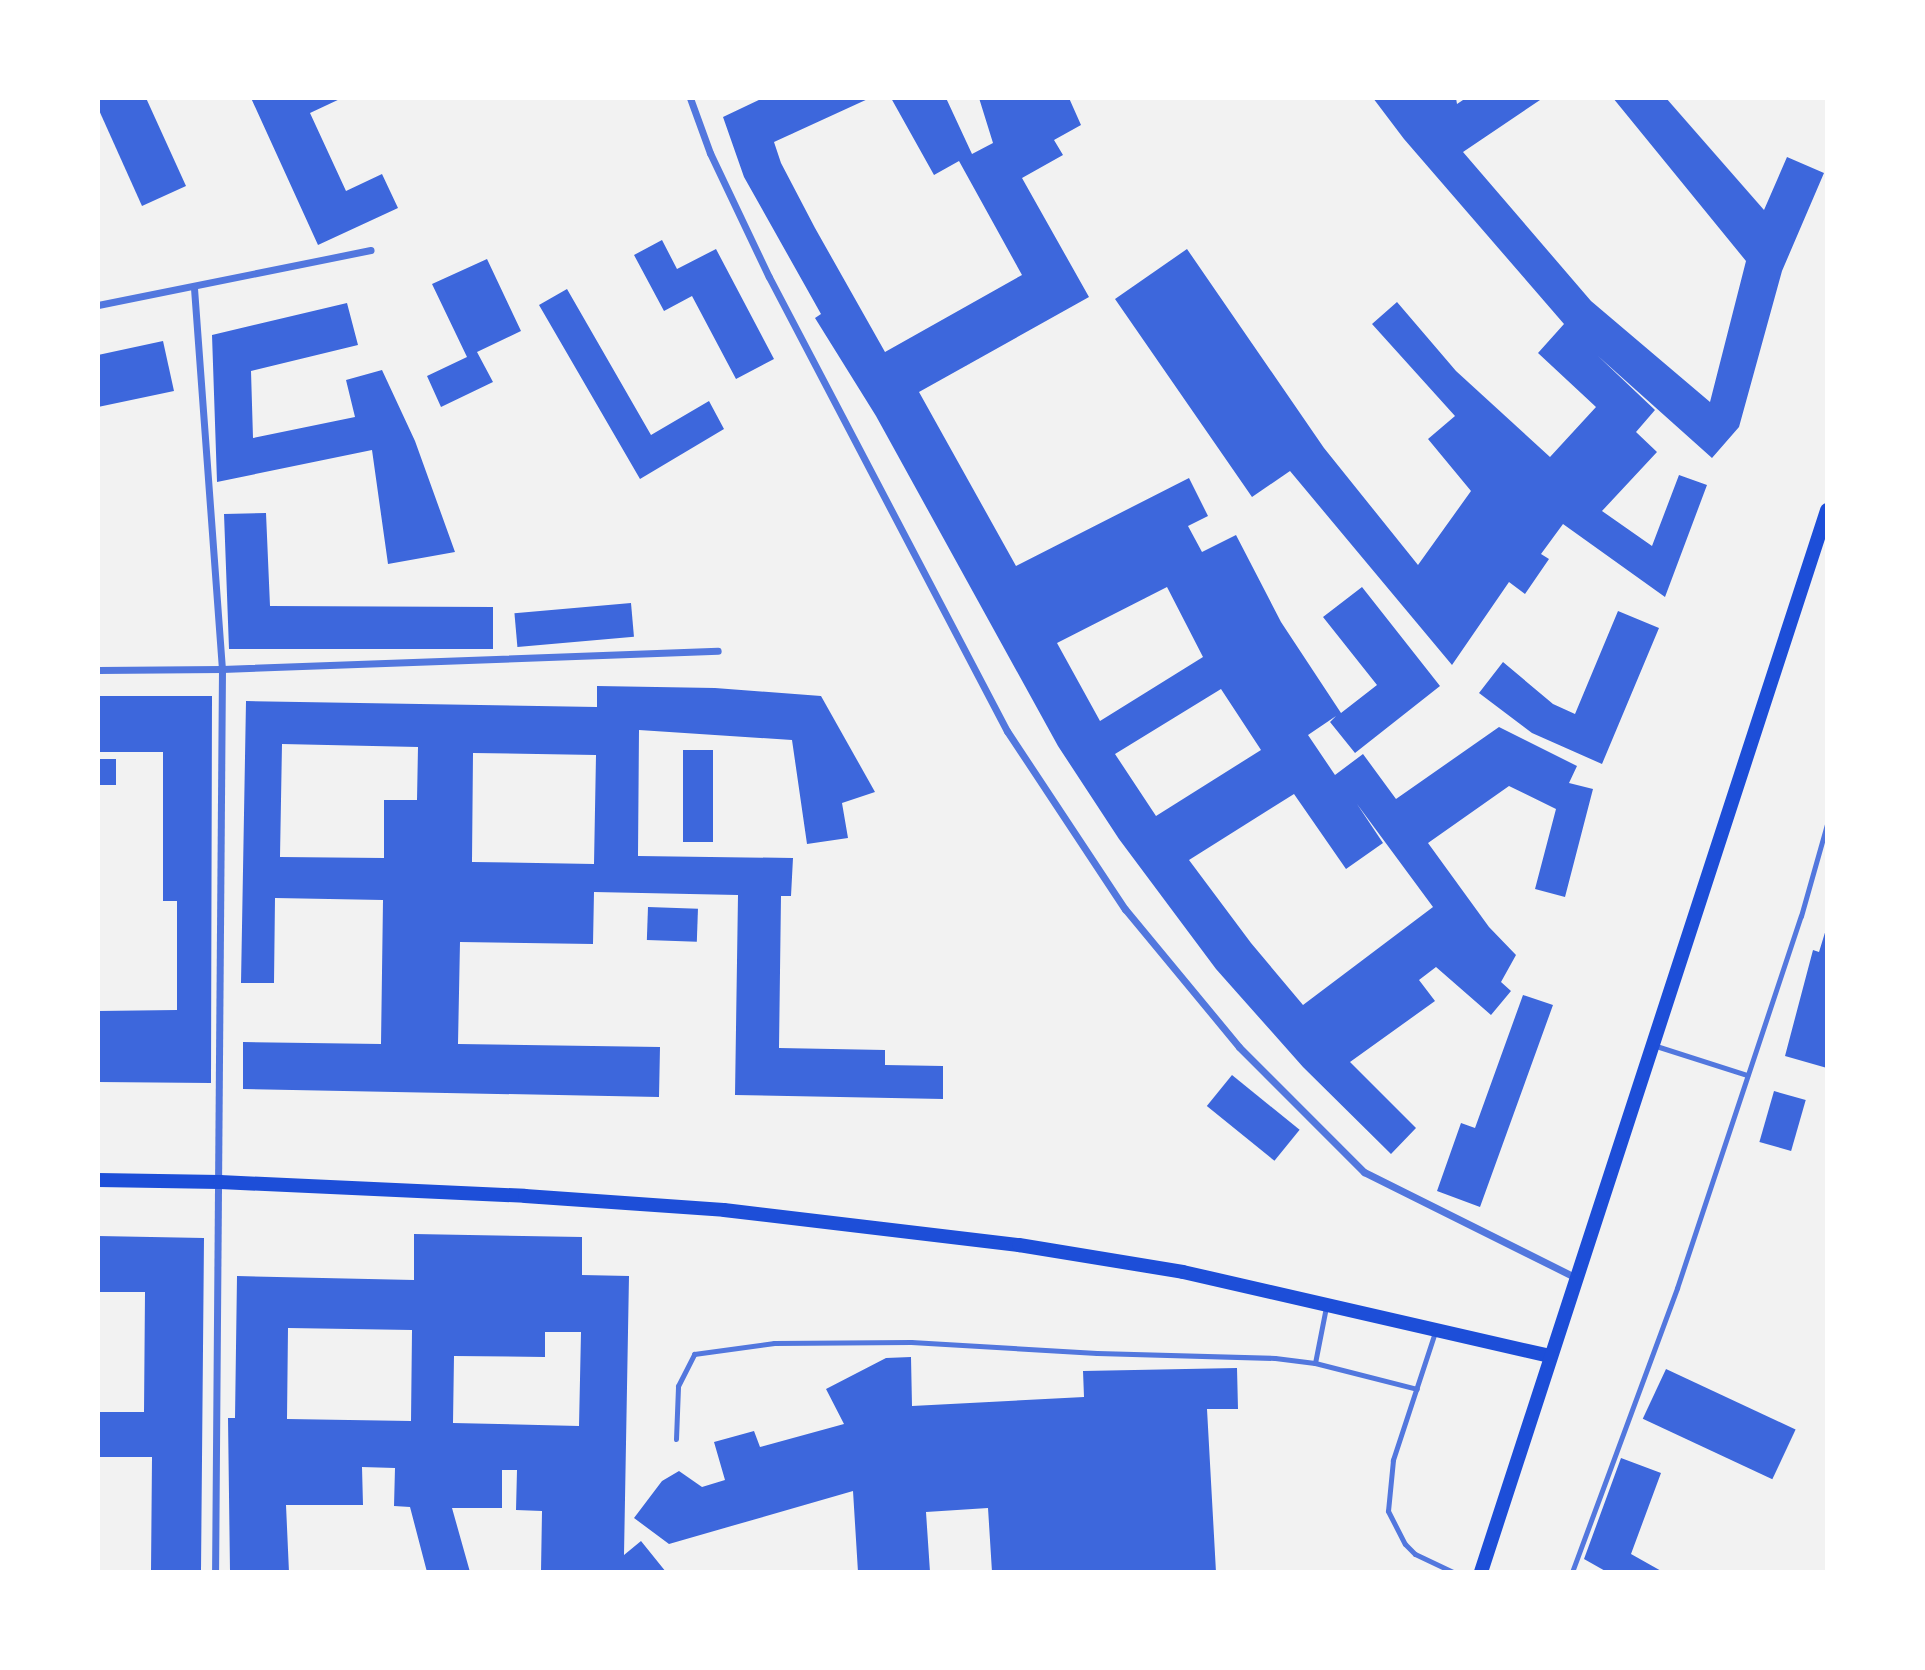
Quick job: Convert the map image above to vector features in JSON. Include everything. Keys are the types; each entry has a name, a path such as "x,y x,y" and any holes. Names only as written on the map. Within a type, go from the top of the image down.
{"main road":[{"path":"1481,1572 1827,510"},
{"path":"98,1180 220,1182 525,1196 724,1210 1019,1245 1182,1272 1550,1356"}],"street":[{"path":"690,98 710,153 769,278 1007,731 1125,909 1239,1047 1364,1171 1575,1277"},
{"path":"98,305 194,288 371,250"},
{"path":"194,288 222,669 215,1572"},
{"path":"98,670 222,669 718,651"}],"lane":[{"path":"1572,1572 1677,1288 1801,916 1827,824"},
{"path":"1651,1044 1747,1075"},
{"path":"1315,1363 1326,1303"},
{"path":"1436,1329 1393,1460 1388,1511 1405,1544 1415,1554 1452,1572"},
{"path":"676,1439 678,1387 694,1354 774,1343 911,1342 1097,1353 1239,1356 1315,1363 1417,1389"}],"building":[{"path":"98,98 146,98 186,186 142,206 98,108"},
{"path":"251,98 342,98 310,113 346,191 382,174 398,208 318,245"},
{"path":"763,98 870,98 774,142 781,163 815,228 885,352 1022,275 959,161 934,175 891,98 946,98 972,154 993,143 979,98 1069,98 1081,125 1054,140 1063,155 1022,178 1089,297 919,392 1016,566 1189,478 1208,516 1188,526 1202,552 1236,535 1281,622 1341,713 1377,685 1323,617 1362,587 1440,686 1355,753 1330,722 1336,716 1308,735 1335,775 1363,754 1396,799 1499,727 1577,766 1569,783 1593,789 1565,897 1535,889 1556,809 1509,786 1428,843 1489,927 1516,955 1501,982 1511,991 1491,1015 1436,967 1419,980 1435,1001 1350,1062 1416,1128 1391,1154 1303,1067 1216,969 1119,839 1058,746 876,416 815,318 821,314 744,177 723,117","holes":["1167,587 1203,657 1100,721 1057,643","1221,689 1261,750 1156,816 1115,754","1294,794 1346,869 1383,843 1357,804 1433,907 1303,1005 1251,943 1189,860"]},
{"path":"1373,98 1456,98 1457,104 1466,98 1543,98 1463,152 1591,301 1710,402 1746,261 1613,98 1666,98 1764,210 1787,157 1824,173 1782,271 1739,427 1712,458 1598,356 1655,410 1636,432 1657,452 1602,511 1652,546 1679,475 1707,485 1665,597 1563,524 1541,554 1549,559 1525,594 1509,582 1452,665 1290,471 1252,497 1115,299 1187,249 1324,448 1418,565 1471,491 1428,439 1455,416 1372,324 1397,302 1456,371 1550,457 1596,407 1538,353 1564,324 1404,139"},
{"path":"662,240 677,269 716,249 774,359 736,379 692,296 664,311 634,255"},
{"path":"487,259 521,331 477,352 493,382 441,407 427,376 467,357 432,284"},
{"path":"567,289 651,435 709,401 724,429 640,479 539,305"},
{"path":"347,303 358,345 251,371 253,438 355,417 346,380 382,370 415,441 455,552 388,564 372,450 217,482 212,335"},
{"path":"163,341 174,391 98,407 98,355"},
{"path":"266,513 270,606 493,607 493,649 229,649 224,514"},
{"path":"631,603 634,637 517,647 514,613"},
{"path":"1618,611 1659,628 1602,764 1532,733 1479,693 1503,662 1553,704 1575,714"},
{"path":"597,686 715,688 821,696 875,792 842,803 848,838 807,844 792,740 639,730 638,856 793,858 791,896 781,896 779,1048 885,1050 885,1065 943,1066 943,1099 735,1095 738,895 594,892 593,944 460,942 458,1044 660,1047 659,1097 243,1089 243,1042 381,1044 383,900 275,898 274,983 241,983 246,701 597,707","holes":["282,744 418,747 417,800 384,800 384,858 280,857","473,753 596,755 594,864 472,862"]},
{"path":"98,696 212,696 211,1083 98,1082 98,1011 177,1010 177,901 163,901 163,752 98,752"},
{"path":"683,750 713,750 713,842 683,842"},
{"path":"98,759 116,759 116,785 98,785"},
{"path":"648,907 698,909 697,942 647,940"},
{"path":"1827,926 1827,1068 1785,1056 1813,950 1819,952"},
{"path":"1523,995 1553,1005 1480,1207 1437,1191 1461,1123 1475,1128"},
{"path":"1232,1075 1300,1130 1274,1161 1207,1106"},
{"path":"1774,1091 1806,1100 1791,1151 1759,1142"},
{"path":"414,1234 582,1237 582,1275 629,1276 624,1555 641,1541 666,1572 541,1572 542,1511 516,1510 517,1470 502,1470 502,1508 452,1508 470,1572 427,1572 410,1507 394,1506 395,1468 362,1467 363,1505 286,1505 289,1572 230,1572 228,1418 235,1418 237,1276 414,1280","holes":["288,1328 412,1330 411,1421 287,1419","545,1332 581,1332 579,1426 453,1423 454,1356 545,1357"]},
{"path":"98,1236 204,1238 201,1572 151,1572 152,1457 98,1457 98,1412 144,1412 145,1292 98,1292"},
{"path":"911,1357 912,1406 1084,1397 1083,1371 1237,1368 1238,1409 1207,1409 1216,1572 992,1572 988,1508 926,1512 930,1572 858,1572 853,1491 669,1544 634,1518 662,1481 679,1471 702,1487 725,1480 714,1442 754,1431 760,1447 844,1424 826,1389 886,1358"},
{"path":"1666,1369 1796,1429 1772,1479 1643,1419"},
{"path":"1621,1458 1661,1473 1631,1554 1663,1572 1607,1572 1584,1559"}]}
